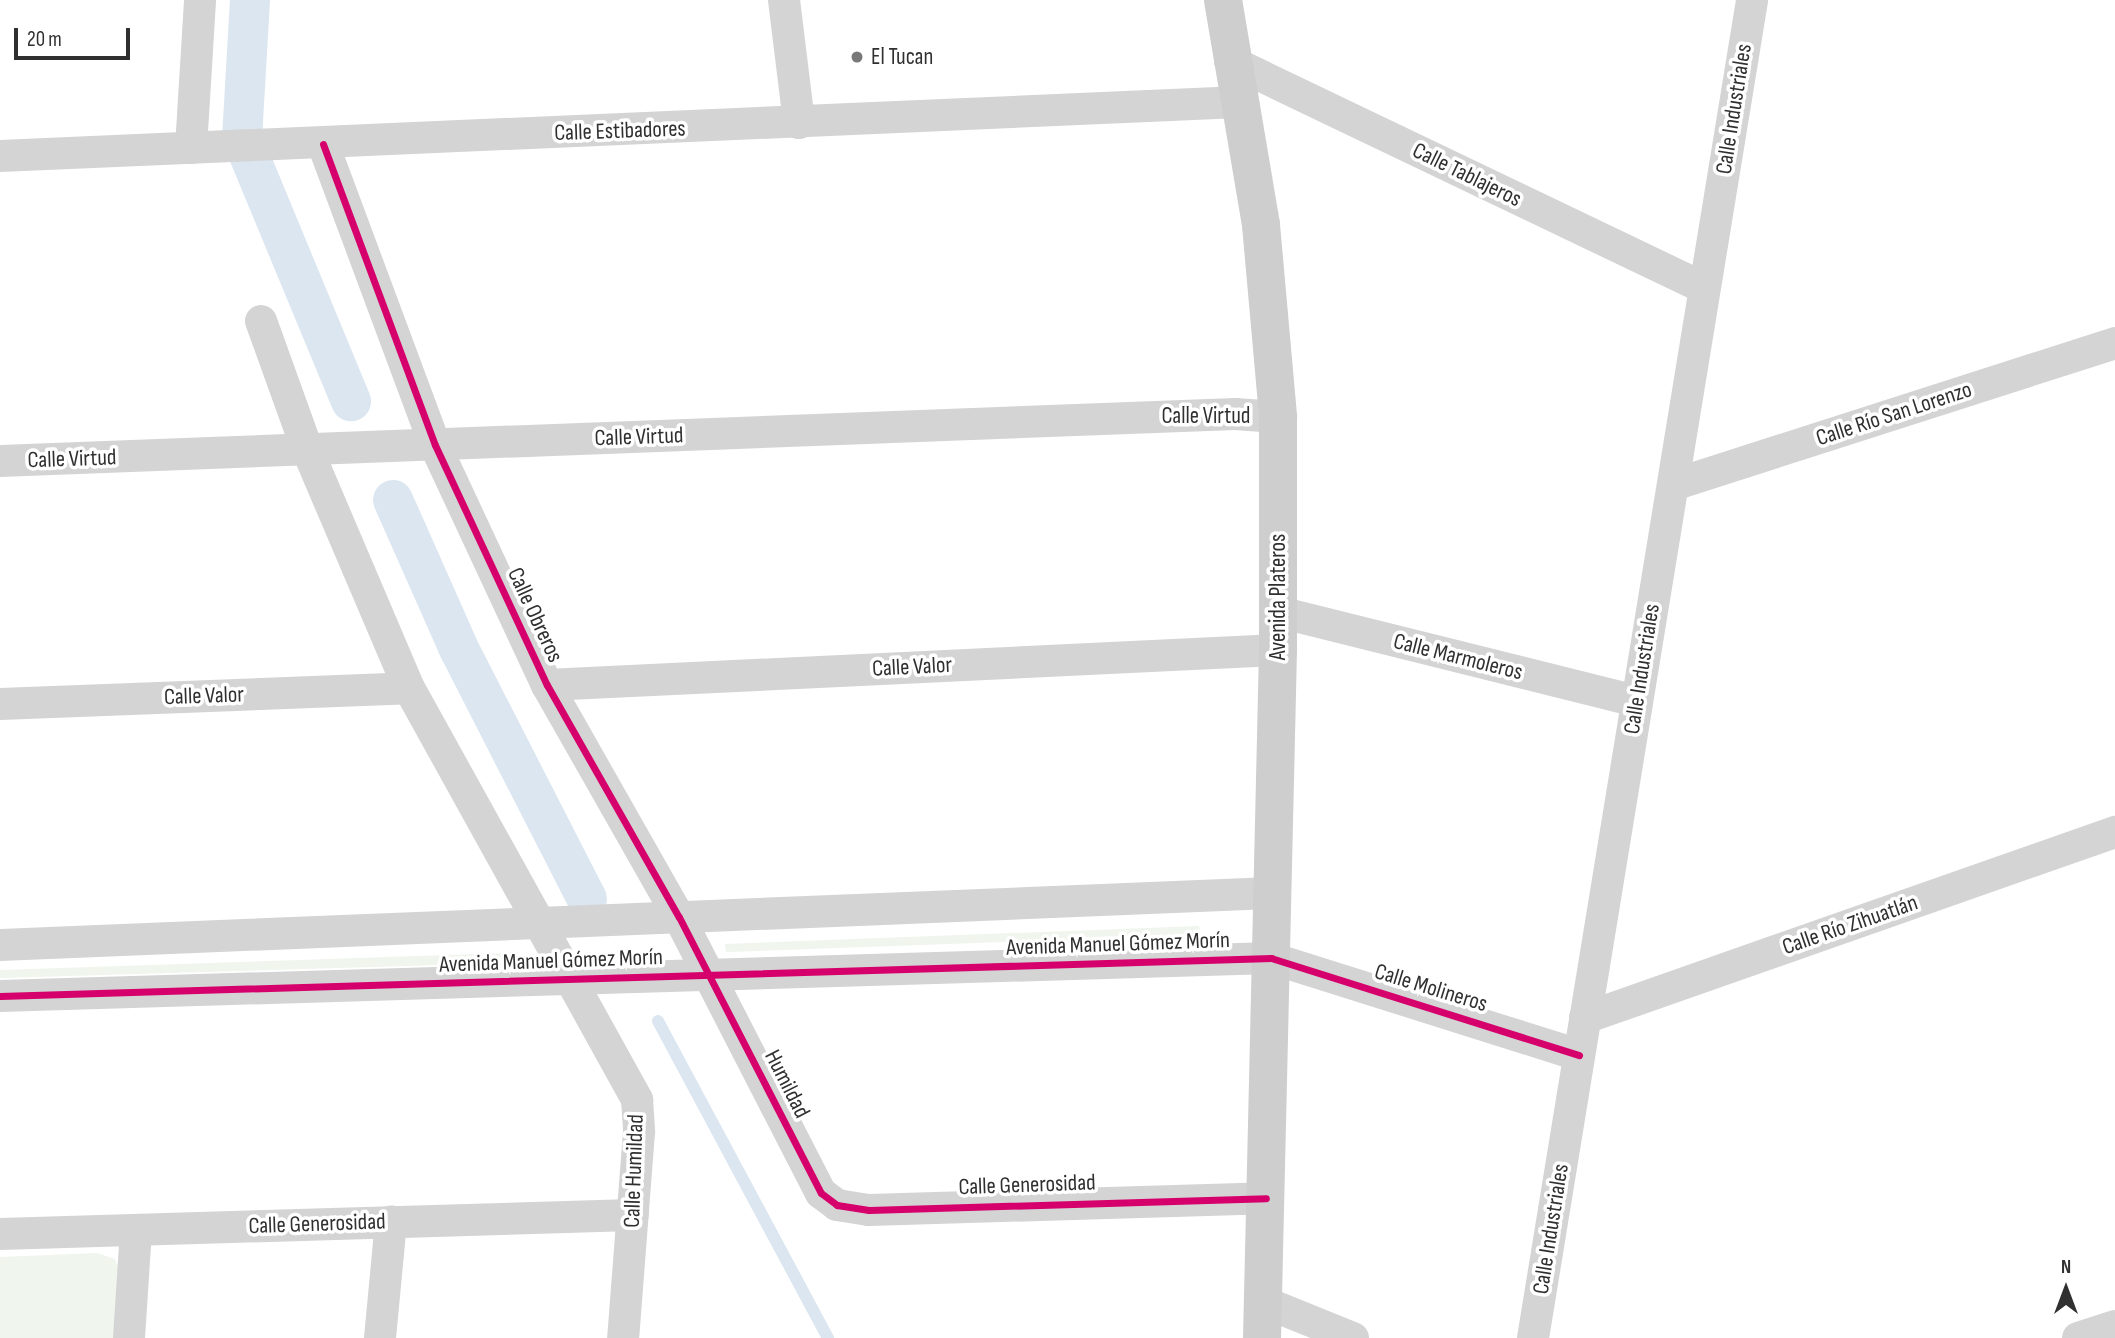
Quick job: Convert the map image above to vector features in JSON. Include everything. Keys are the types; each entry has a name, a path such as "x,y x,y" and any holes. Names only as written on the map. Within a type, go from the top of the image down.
{"street":[{"path":"199,148 200,0"},
{"path":"784,0 799,124"},
{"name":"Avenida Plateros","path":"1223,0 1230,61 1240,102 1261,225 1278,417 1279,650 1263,1320"},
{"name":"Calle Industriales","path":"1533,1338 1752,0"},
{"name":"Calle Tablajeros","path":"1230,61 1704,288"},
{"name":"Calle Estibadores","path":"0,156 799,124 1240,102"},
{"name":"Calle Obreros","path":"323,144 435,445 547,685 710,975"},
{"path":"261,321 307,449 409,688 538,923"},
{"name":"Calle Río San Lorenzo","path":"1673,485 2115,343"},
{"name":"Calle Virtud","path":"0,461 1235,414 1278,417"},
{"name":"Calle Marmoleros","path":"1279,612 1637,701"},
{"name":"Calle Valor","path":"547,685 1279,650"},
{"name":"Calle Valor","path":"0,704 409,688"},
{"name":"Calle Río Zihuatlán","path":"1585,1018 2115,832"},
{"name":"Avenida Manuel Gómez Morín","path":"0,945 1272,893"},
{"name":"Calle Humildad","path":"538,923 637,1100 633,1215 623,1338"},
{"name":"Avenida Manuel Gómez Morín","path":"0,996 1271,958"},
{"name":"Calle Molineros","path":"1271,958 1579,1055"},
{"name":"Humildad","path":"710,975 821,1193 837,1205"},
{"name":"Calle Generosidad","path":"837,1205 869,1210 1266,1198"},
{"name":"Calle Generosidad","path":"0,1234 633,1215"},
{"path":"380,1338 391,1222"},
{"path":"129,1338 136,1230"},
{"path":"1263,1320 1353,1338"},
{"path":"2078,1338 2115,1326"}],"shaded area":[{"path":"1199,926 1201,935 726,952 725,944"},
{"path":"507,953 508,963 0,978 0,970"},
{"path":"97,1253 115,1259 122,1279 118,1338 0,1338 0,1257"}],"waterway":[{"path":"250,0 242,138 351,401"},
{"path":"393,500 458,647 587,899"},
{"path":"658,1021 828,1338"}],"cycle path":[{"path":"323,144 435,445 547,685 679,917 821,1193 837,1205 869,1210 1266,1198"},
{"path":"0,996 1271,958 1579,1055"}],"place":[{"name":"El Tucan","path":"857,57"}]}
